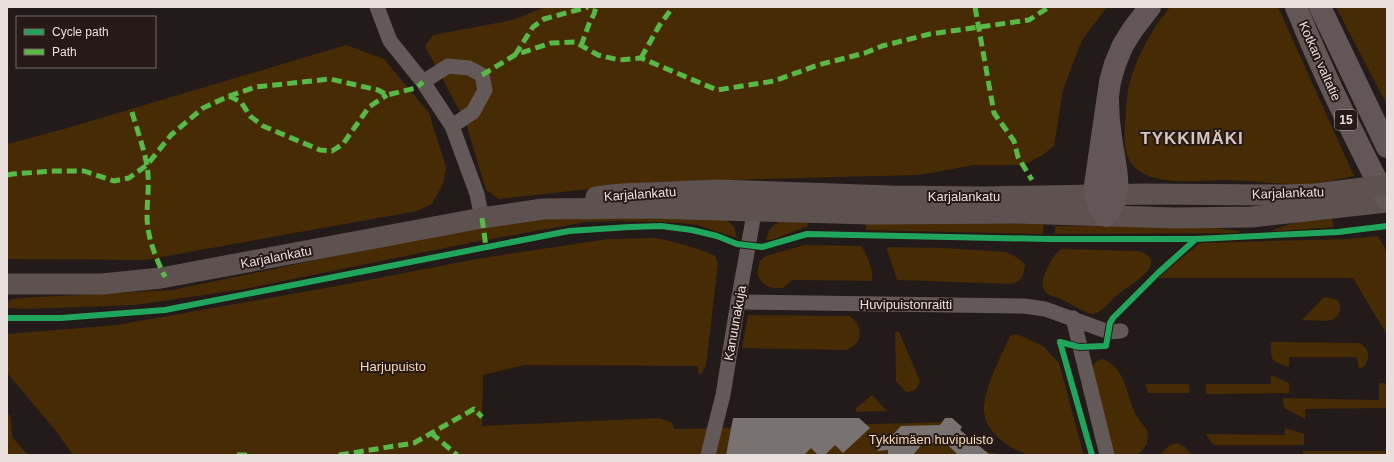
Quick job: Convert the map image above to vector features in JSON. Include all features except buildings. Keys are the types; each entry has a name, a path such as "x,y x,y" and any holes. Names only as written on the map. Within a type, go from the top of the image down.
{"highway":[{"path":"1106,216 1114,204 1106,195 1098,160 1113,70 1123,45 1150,7"},
{"path":"1291,7 1308,38"},
{"name":"Kotkan valtatie","path":"1296,7 1308,38 1387,201"},
{"name":"Kotkan valtatie","path":"1322,11 1387,147"}],"main road":[{"name":"Karjalankatu","path":"755,201 856,213 1017,213 1176,218 1252,217 1316,201 1387,186"},
{"name":"Karjalankatu","path":"7,284 102,284 161,278 482,218 543,209 649,208 755,201 892,196 984,197 1282,195 1316,201 1387,201"}],"street":[{"path":"377,7 390,41 423,82 452,126 477,194 482,218"},
{"path":"423,82 448,66 469,68 482,76 485,90 473,112 452,126"},
{"name":"Kanuunakuja","path":"708,455 723,395 755,201"},
{"name":"Huvipuistonraitti","path":"738,302 1024,306 1045,309 1109,332 1121,332"},
{"path":"1073,318 1107,455"}],"green space":[{"path":"545,7 1107,7 1082,40 1063,90 1054,146 1044,154 1024,165 974,165 918,175 653,182 499,199 486,190 466,123 425,46 433,35 513,20"},
{"path":"1170,7 1278,7 1354,176 1307,184 1228,180 1172,181 1150,176 1135,168 1128,157 1125,144 1126,102 1128,90 1134,68 1144,46"},
{"path":"1336,7 1387,7 1387,105"},
{"path":"346,45 384,59 429,113 446,167 443,184 432,204 417,211 145,260 7,259 7,144 64,129"},
{"path":"548,216 727,220 734,227 737,238 697,225 682,223 616,221 586,222 474,242 244,289 136,305 24,309 7,308 9,300 19,298 172,290 470,228"},
{"path":"1332,219 1334,227 1273,232 1273,230 1299,221"},
{"path":"788,220 808,220 808,226 772,240 766,240 768,232 776,223"},
{"path":"922,221 1043,224 1043,234 866,230 866,224"},
{"path":"1055,226 1198,226 1239,231 1239,233 1055,234"},
{"path":"1378,236 1387,252 1387,335 1353,278 1157,278 1200,243 1348,239"},
{"name":"Harjupuisto","path":"657,238 701,250 715,256 718,263 706,365 702,373 699,375 697,366 524,365 483,375 482,426 660,418 672,423 674,429 951,422 985,451 1002,455 73,455 56,431 7,373 7,334 117,325 342,285 482,258 608,239"},
{"path":"804,245 861,246 870,263 872,281 792,280 783,288 770,287 762,282 757,274 760,261 766,256"},
{"path":"888,247 945,248 1006,252 1018,258 1025,265 1023,275 1019,281 1012,284 897,280 887,250"},
{"path":"1062,249 1138,251 1148,255 1151,261 1150,267 1138,280 1117,295 1100,311 1090,314 1049,295 1043,289 1042,283 1048,266 1055,254"},
{"path":"1324,297 1335,299 1339,302 1340,312 1336,317 1328,321 1302,320"},
{"path":"748,315 849,316 858,325 860,335 855,345 844,350 742,348"},
{"path":"895,332 899,332 920,381 917,388 912,391 906,392 896,381"},
{"path":"1014,334 1043,346 1059,363 1083,455 1042,456 1026,454 1004,443 990,427 984,411 986,393 993,373 1010,336"},
{"path":"1271,342 1359,343 1367,350 1368,360 1364,367 1358,368 1357,357 1289,357 1289,367 1278,363 1273,359 1271,353"},
{"path":"1102,359 1116,368 1120,374 1124,381 1134,411 1148,432 1147,444 1138,455 1114,455 1093,368 1098,360"},
{"path":"1271,375 1289,383 1289,393 1206,394 1206,384 1271,384"},
{"path":"1379,383 1387,385 1387,408 1305,409 1305,419 1284,408 1283,398 1379,400"},
{"path":"1145,384 1189,384 1190,393 1148,393"},
{"path":"872,395 887,411 857,412 855,409"},
{"path":"7,411 11,418 12,437 28,455 7,455"},
{"path":"1285,428 1304,434 1304,445 1213,445 1206,434 1285,435"},
{"path":"1177,443 1185,447 1192,455 1159,455 1170,445"},
{"path":"1303,451 1387,451 1387,455 1303,455"}],"marked path":[{"path":"515,55 533,27 544,19 588,7"},
{"path":"581,46 596,7"},
{"path":"641,58 659,26 673,7"},
{"path":"975,7 994,113 1014,141 1018,157 1032,180"},
{"path":"482,75 515,55 551,43 575,42 598,55 619,60 641,58 717,90 774,81 818,65 865,53 882,46 930,34 1029,20 1049,7"},
{"path":"7,175 54,171 84,171 114,181 129,178 147,165 171,135 203,108 229,96 256,87 330,79 378,90 387,95 416,88 423,82"},
{"path":"229,96 241,102 250,116 263,126 320,150 332,151 343,144 369,107 387,95"},
{"path":"132,112 144,152 148,172 147,223 150,240 165,277"},
{"path":"482,218 486,247"},
{"path":"339,455 414,443 474,409 482,417"},
{"path":"431,433 457,455"},
{"path":"237,455 247,455"}],"cycle path":[{"path":"7,318 61,318 165,310 569,231 661,226 692,230 717,236 737,244 762,247 807,234 1048,239 1196,239 1338,232 1387,226"},
{"path":"1060,342 1079,347 1106,346 1110,323 1113,318 1158,273 1196,239"},
{"path":"1060,342 1092,455"}],"district":[{"name":"TYKKIMÄKI","path":"1192,138"}],"park label":[{"name":"Tykkimäen huvipuisto","path":"931,439"}]}
